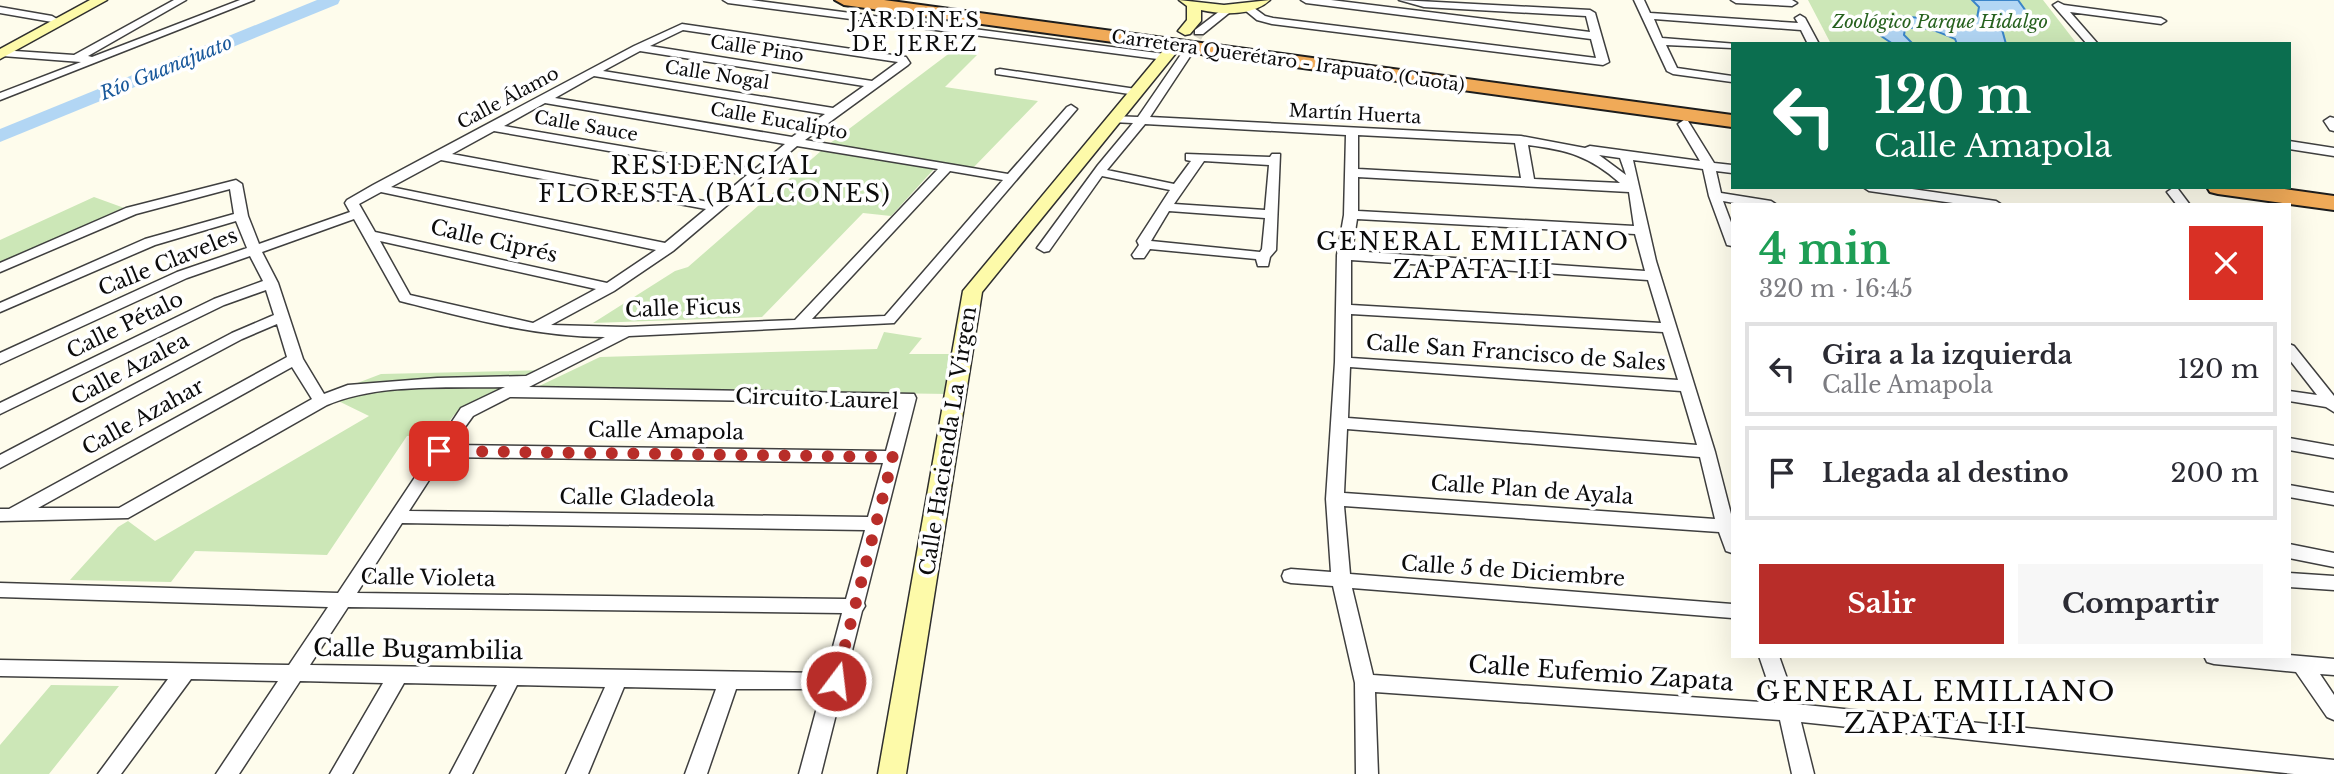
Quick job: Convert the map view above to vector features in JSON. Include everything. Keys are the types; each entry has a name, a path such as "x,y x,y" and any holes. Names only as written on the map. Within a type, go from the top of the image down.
{"highway":[{"name":"Carretera Querétaro - Irapuato (Cuota)","path":"844,0 1731,121"},
{"name":"Carretera Querétaro - Irapuato (Cuota)","path":"929,0 1731,107"},
{"path":"2291,182 2334,188"},
{"path":"2232,189 2334,203"}],"street":[{"path":"1,52 87,0"},
{"path":"1,52 100,0"},
{"path":"78,57 181,0"},
{"path":"0,97 249,0"},
{"path":"728,0 1175,53 1142,120 1100,170 1044,248"},
{"path":"1192,32 1195,21 1190,2 1229,9 1247,7 1263,0"},
{"path":"1247,7 1261,18 1272,21 1421,22 1590,13 1603,62 1421,22 1306,0"},
{"path":"1404,0 1421,22 1597,36"},
{"path":"1639,0 1649,16 1673,71 1731,79"},
{"path":"1736,0 1791,2 1813,42"},
{"path":"1192,32 1229,9"},
{"path":"2061,9 2161,21"},
{"path":"2061,9 2091,42"},
{"path":"0,10 52,19"},
{"path":"1649,16 1805,27"},
{"name":"Calle Álamo","path":"354,209 378,188 437,155 682,27 902,59 904,63 872,85"},
{"path":"1660,41 1731,46"},
{"name":"Calle Pino","path":"638,48 872,85"},
{"path":"1,52 97,60"},
{"name":"Calle Hacienda La Virgen","path":"892,774 973,291 1136,92 1175,53"},
{"path":"1000,72 1136,92"},
{"name":"Calle Nogal","path":"593,73 836,112"},
{"path":"535,328 608,288 668,248 795,141 872,85"},
{"name":"Calle Eucalipto","path":"542,99 1011,178"},
{"name":"Calle Ficus","path":"354,209 405,298 535,328 568,332 626,332 889,320 1071,109"},
{"name":"Martín Huerta","path":"1115,119 1521,140 1571,147 1592,154 1605,162 1633,188"},
{"path":"1684,124 1709,165 1715,196 1731,235"},
{"name":"Calle Sauce","path":"491,127 758,173"},
{"path":"1352,131 1352,215 1344,255 1343,362 1335,499 1341,580 1365,682 1367,774"},
{"path":"1521,140 1528,181"},
{"path":"2291,145 2334,152"},
{"path":"1571,147 1731,169"},
{"path":"437,155 714,207"},
{"path":"1625,155 1633,170 1633,188 1641,230 1731,543"},
{"path":"1194,157 1275,159 1269,214 1269,250 1263,259 1142,250 1144,241 1179,186 1194,157"},
{"path":"1633,170 1658,159"},
{"path":"799,324 947,167"},
{"path":"1100,170 1179,186"},
{"path":"1353,173 1633,188"},
{"path":"0,268 131,211 236,184 242,216 254,250 271,283 295,359 321,401"},
{"path":"378,188 668,248"},
{"path":"1883,189 1982,203"},
{"path":"2173,192 2182,203"},
{"path":"1715,196 1759,203"},
{"path":"1166,207 1269,214"},
{"name":"Calle Claveles","path":"0,359 182,275 254,250 354,209"},
{"path":"1352,215 1641,230"},
{"path":"0,308 150,242 242,216"},
{"name":"Calle Ciprés","path":"371,235 608,288"},
{"path":"1344,255 1654,276"},
{"name":"Calle Pétalo","path":"0,409 219,302 271,283"},
{"path":"1342,309 1668,328"},
{"name":"Calle Azalea","path":"0,462 237,336 282,317"},
{"name":"Circuito Laurel","path":"226,774 467,412 512,392 626,332"},
{"path":"2291,352 2332,405"},
{"name":"Calle Azahar","path":"6,515 295,359"},
{"name":"Calle San Francisco de Sales","path":"1343,362 1686,386"},
{"path":"6,515 122,514 321,401 348,390 437,383 534,380"},
{"name":"Circuito Laurel","path":"512,392 908,398 856,606 810,774"},
{"path":"2291,396 2332,405"},
{"path":"1339,423 1707,452"},
{"path":"2291,444 2334,452"},
{"name":"Calle Amapola","path":"439,451 893,457"},
{"path":"2291,491 2334,499"},
{"name":"Calle Plan de Ayala","path":"1335,499 1726,526"},
{"name":"Calle Gladeola","path":"397,517 876,524"},
{"path":"2291,551 2334,560"},
{"name":"Calle 5 de Diciembre","path":"1291,576 1731,611"},
{"path":"2291,580 2334,583"},
{"name":"Calle Violeta","path":"0,590 343,600 856,606"},
{"path":"1770,658 1788,712 1803,774"},
{"path":"2236,658 2334,667"},
{"path":"2302,664 2334,712"},
{"name":"Calle Bugambilia","path":"0,668 836,681"},
{"path":"109,774 185,672"},
{"path":"341,774 398,675"},
{"path":"461,774 510,677"},
{"path":"577,774 618,679"},
{"path":"696,774 729,681"},
{"name":"Calle Eufemio Zapata","path":"1365,682 1788,712 2334,769"}],"green space":[{"name":"Zoológico Parque Hidalgo","path":"1808,0 2043,0 2075,42 1830,42"},
{"path":"951,52 977,55 945,87 1038,101 973,168 829,144"},
{"path":"821,151 934,169 891,216 863,213 762,317 593,323 675,271 688,267"},
{"path":"94,197 127,209 0,264 0,240"},
{"path":"884,332 922,338 909,354 956,354 948,394 535,388 600,357 877,349"},
{"path":"547,370 454,415 439,435 407,436 327,555 195,551 171,582 70,580 118,527 128,521 155,541 369,416 326,395 381,374"},
{"path":"51,685 119,686 49,774 0,774 0,745"}],"water":[{"path":"1972,0 2018,0 2028,14 2030,24 2008,19 2000,22 2005,42 1956,42 1942,34 1918,28 1905,29 1904,35 1911,42 1890,42 1881,36 1878,23 1895,16 1964,21 1977,18 1979,7"}],"waterway":[{"name":"Río Guanajuato","path":"0,136 332,0"}],"tunnel":[{"path":"1188,52 1199,32"}],"district":[{"name":"JARDINES DE JEREZ","path":"915,32"},
{"name":"RESIDENCIAL FLORESTA (BALCONES)","path":"715,179"},
{"name":"GENERAL EMILIANO ZAPATA III","path":"1473,255"},
{"name":"GENERAL EMILIANO ZAPATA III","path":"1936,707"}],"route":[{"path":"439,451 893,457 836,681"}]}
